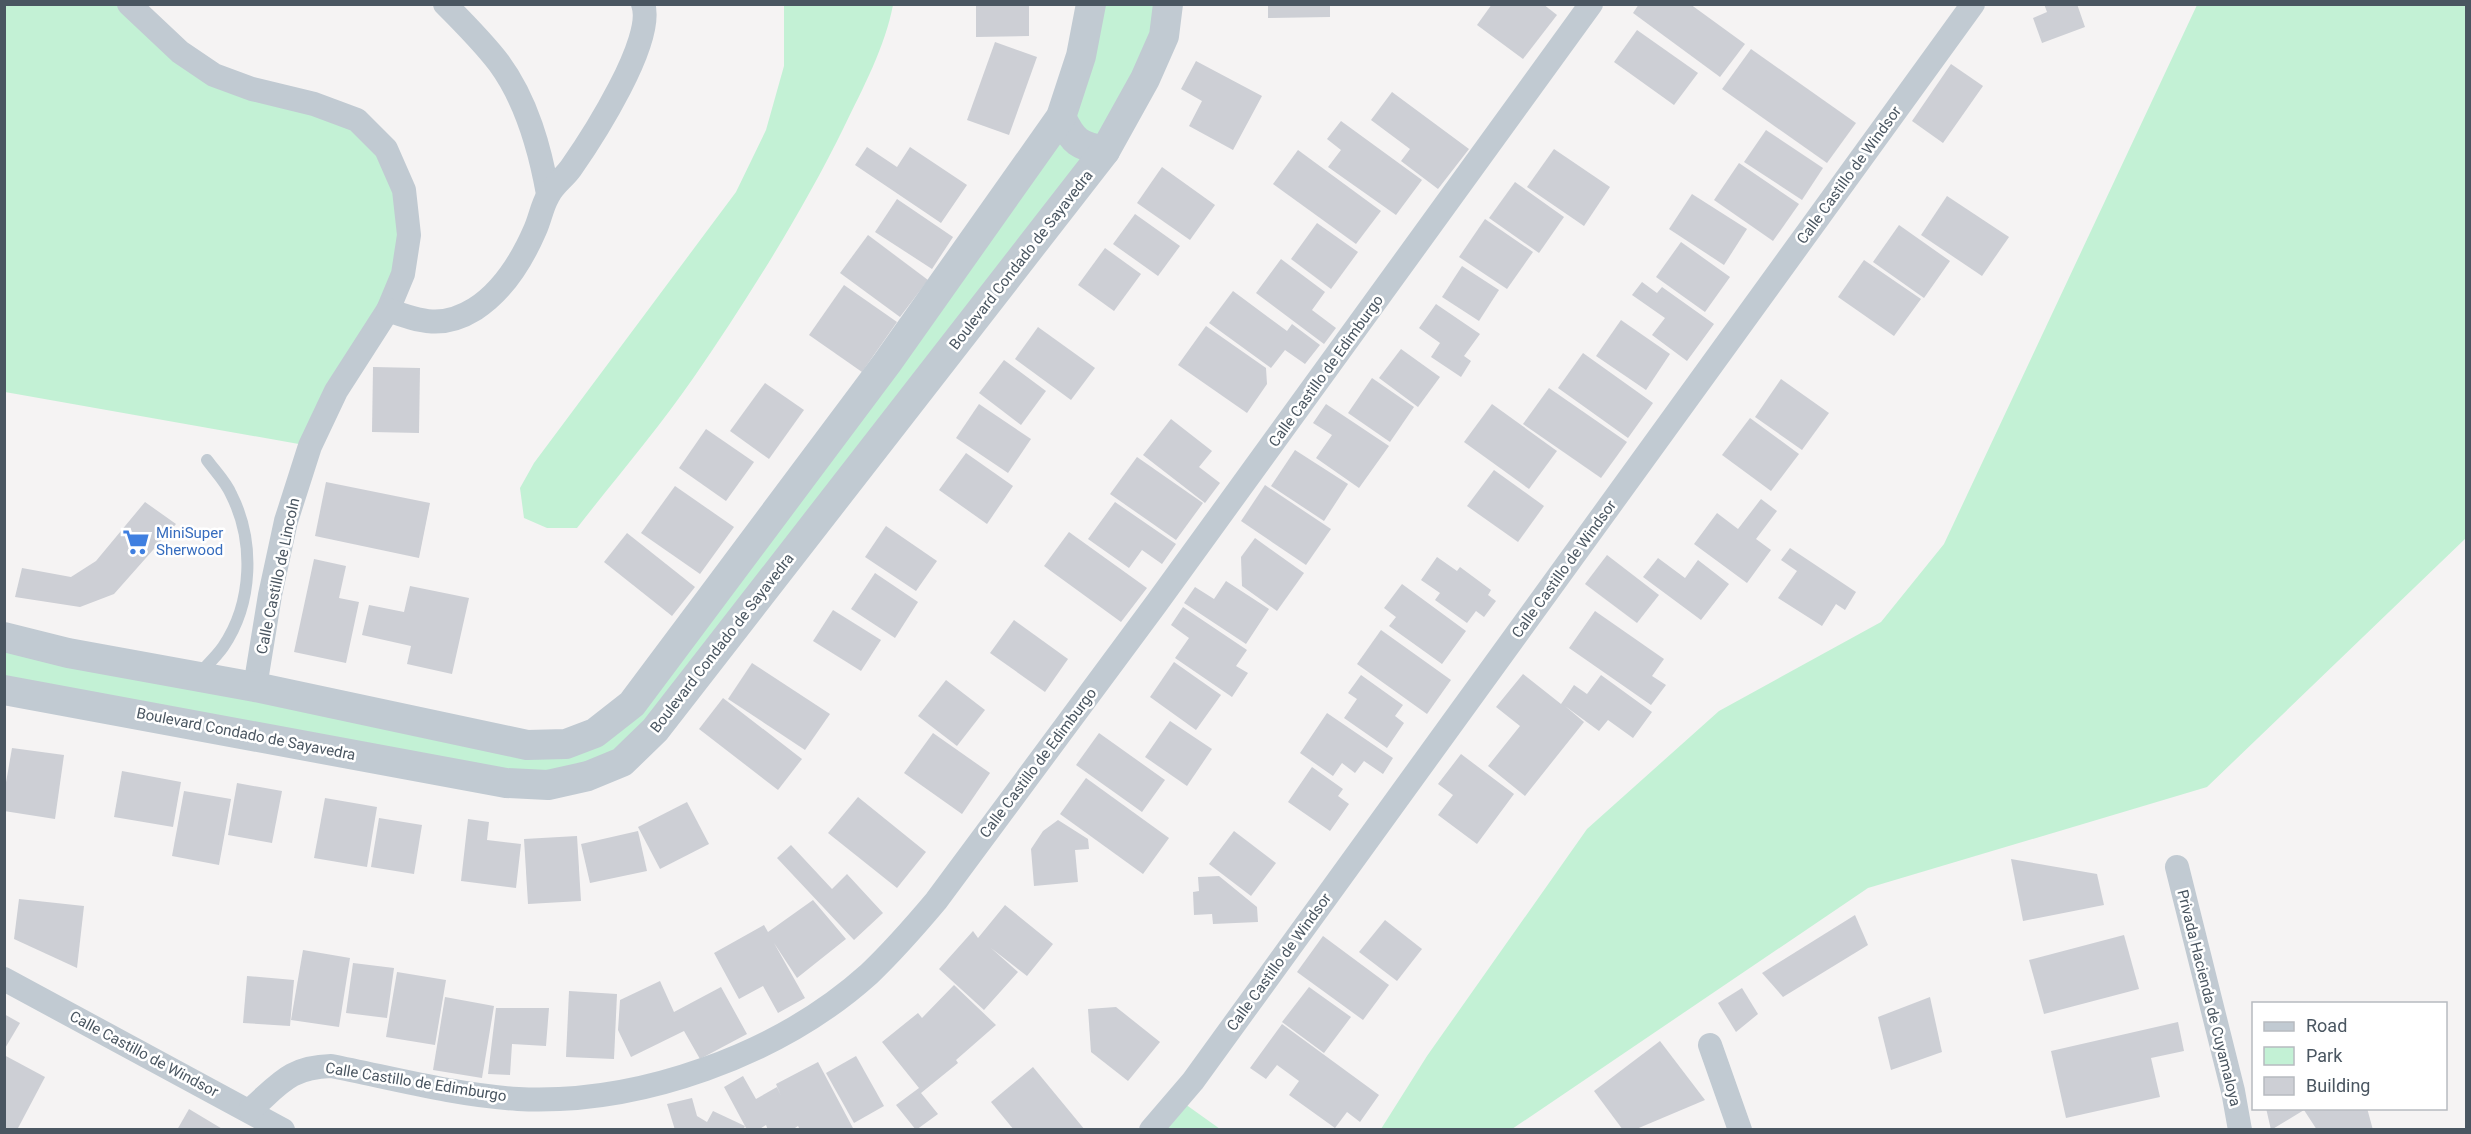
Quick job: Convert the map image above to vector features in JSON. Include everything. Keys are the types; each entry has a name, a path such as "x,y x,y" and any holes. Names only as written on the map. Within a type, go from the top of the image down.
{"street":[{"path":"446,4 500,65 517,94 538,150 548,194"},
{"path":"388,310 413,319 435,323 456,319 476,308 494,293 511,273 535,230 548,194 586,147 615,96 644,33 646,11 643,4"},
{"path":"4,637 68,653 255,687 527,745 566,744 595,733 632,704 887,363 1061,117 1081,56 1091,4"},
{"name":"Boulevard Condado de Sayavedra","path":"4,690 506,783 548,785 588,776 622,762 655,730 1105,152 1145,79 1164,36 1168,4"},
{"name":"Calle Castillo de Edimburgo","path":"250,1110 292,1073 310,1067 331,1066 484,1096 520,1099 558,1098 648,1086 735,1059 808,1019 868,975 936,901 1184,566 1591,4"},
{"name":"Calle Castillo de Windsor","path":"1151,1130 1193,1081 1973,4"},
{"name":"Calle Castillo de Lincoln","path":"132,6 180,52 214,75 252,89 314,104 357,120 386,149 404,189 409,235 403,274 388,310 336,391 310,446 286,521 270,595 255,687"},
{"path":"1061,117 1071,137 1085,147 1105,152"},
{"path":"54,699 64,691 70,680 71,666 68,653"},
{"name":"Privada Hacienda de Cuyamaloya","path":"2177,867 2233,1091 2240,1130"},
{"name":"Calle Castillo de Windsor","path":"4,979 284,1130"},
{"path":"1710,1045 1740,1130"}],"lane":[{"path":"196,677 223,647 241,610 248,571 245,531 231,493 207,460"}],"green space":[{"path":"4,5 129,5 180,52 357,120 404,190 403,274 310,446 5,392"},
{"path":"784,5 893,5 885,36 873,67 811,191 754,286 680,396 577,528 547,528 524,518 520,488 534,463 736,192 766,130 784,66"},
{"path":"1091,5 1168,5 1145,79 655,730 548,785 5,690 4,637 494,740 595,733 1061,117"},
{"path":"2197,5 2466,5 2466,538 2207,787 1868,888 1512,1129 1381,1129 1427,1056 1587,829 1719,711 1881,622 1944,544"},
{"path":"1178,1099 1220,1129 1151,1130"}],"building":[{"path":"976,4 1029,4 1029,36 976,37"},
{"path":"1268,4 1330,4 1330,17 1268,18"},
{"path":"1492,4 1543,4 1557,15 1523,59 1477,25"},
{"path":"1639,4 1690,4 1745,44 1720,77 1633,13"},
{"path":"2044,4 2077,4 2085,27 2042,43 2033,18 2047,12"},
{"path":"1637,30 1698,73 1674,105 1614,62"},
{"path":"995,42 1037,57 1009,135 967,120"},
{"path":"1751,49 1856,123 1827,163 1722,89"},
{"path":"1196,61 1262,96 1233,150 1189,126 1202,101 1181,89"},
{"path":"1951,64 1983,86 1943,143 1912,121"},
{"path":"1392,92 1469,149 1438,189 1401,161 1410,149 1371,120"},
{"path":"1341,121 1422,180 1396,215 1328,167 1341,150 1327,139"},
{"path":"1766,130 1823,168 1802,200 1744,162"},
{"path":"867,147 897,167 910,147 967,185 941,223 855,165"},
{"path":"1554,149 1610,187 1584,226 1527,187"},
{"path":"1298,150 1381,211 1356,244 1273,184"},
{"path":"1739,163 1799,204 1773,241 1714,200"},
{"path":"1162,167 1215,205 1190,240 1137,203"},
{"path":"1515,182 1564,217 1539,253 1489,218"},
{"path":"1692,194 1747,229 1724,265 1669,229"},
{"path":"1947,196 2009,237 1982,276 1921,235"},
{"path":"897,199 953,237 932,269 875,232"},
{"path":"1135,214 1180,246 1158,276 1113,244"},
{"path":"1485,219 1533,252 1507,289 1459,257"},
{"path":"1317,223 1358,252 1331,289 1291,259"},
{"path":"1899,225 1950,261 1924,298 1873,262"},
{"path":"868,235 928,280 900,317 840,273"},
{"path":"1681,242 1730,277 1705,312 1656,277"},
{"path":"1105,248 1141,274 1114,311 1078,285"},
{"path":"1281,259 1325,292 1312,310 1336,328 1324,344 1256,293"},
{"path":"1864,260 1921,299 1894,336 1838,297"},
{"path":"1462,266 1499,290 1479,321 1442,297"},
{"path":"1642,282 1657,293 1662,287 1714,324 1687,361 1652,335 1665,318 1632,295"},
{"path":"844,285 897,322 862,372 809,335"},
{"path":"1233,291 1287,331 1292,324 1320,345 1305,364 1285,350 1271,368 1209,323"},
{"path":"1436,304 1480,334 1464,356 1471,361 1461,377 1431,357 1440,343 1419,328"},
{"path":"1621,320 1670,354 1646,390 1596,356"},
{"path":"1206,326 1266,368 1267,384 1247,413 1178,365"},
{"path":"1038,327 1095,368 1071,400 1015,359"},
{"path":"1401,349 1440,377 1418,407 1379,378"},
{"path":"1583,353 1653,403 1628,438 1558,388"},
{"path":"1004,360 1046,391 1021,425 979,393"},
{"path":"373,367 420,368 419,433 372,432"},
{"path":"1372,378 1414,407 1390,442 1348,413"},
{"path":"1781,379 1829,413 1802,450 1755,417"},
{"path":"765,383 804,410 769,459 730,431"},
{"path":"1549,388 1627,442 1601,478 1523,424"},
{"path":"979,404 1031,439 1008,473 956,438"},
{"path":"1326,404 1389,446 1359,488 1316,458 1332,435 1313,423"},
{"path":"1492,404 1557,451 1529,489 1464,442"},
{"path":"1750,418 1799,454 1771,491 1722,455"},
{"path":"1171,419 1212,451 1199,467 1220,483 1205,503 1143,455"},
{"path":"706,429 754,462 726,501 679,468"},
{"path":"1295,450 1348,484 1324,521 1271,486"},
{"path":"966,453 1013,486 987,524 939,490"},
{"path":"1137,457 1203,503 1176,540 1110,494"},
{"path":"1494,470 1544,506 1518,542 1467,506"},
{"path":"326,482 430,503 419,558 315,536"},
{"path":"1265,485 1331,529 1306,565 1241,521"},
{"path":"675,486 734,527 700,574 641,533"},
{"path":"1761,499 1777,511 1756,539 1771,550 1747,583 1694,544 1717,513 1738,529"},
{"name":"MiniSuper Sherwood","path":"145,502 176,524 114,594 80,607 15,597 22,568 71,577 96,561"},
{"path":"1115,502 1176,544 1162,564 1142,550 1129,568 1088,539"},
{"path":"886,526 937,561 916,591 865,557"},
{"path":"1069,532 1147,588 1121,622 1044,566"},
{"path":"627,533 695,587 672,616 604,562"},
{"path":"1255,538 1304,573 1277,611 1242,586 1241,557"},
{"path":"1790,548 1856,592 1845,610 1836,604 1822,626 1778,598 1797,571 1781,560"},
{"path":"1607,555 1659,595 1637,623 1585,584"},
{"path":"1437,557 1457,571 1460,567 1491,590 1488,595 1496,601 1484,617 1476,611 1467,623 1435,600 1440,593 1421,580"},
{"path":"1658,558 1685,578 1698,560 1729,584 1701,620 1643,577"},
{"path":"314,559 346,566 339,598 359,602 346,663 294,652"},
{"path":"875,573 918,602 895,638 851,609"},
{"path":"1226,581 1269,609 1246,644 1184,603 1195,587 1214,599"},
{"path":"1402,584 1466,631 1442,664 1389,626 1396,617 1384,608"},
{"path":"410,586 469,598 452,674 407,664 411,646 362,635 369,605 404,612"},
{"path":"1183,607 1247,650 1236,666 1248,673 1232,697 1175,658 1189,638 1171,625"},
{"path":"833,610 881,640 861,671 813,641"},
{"path":"1595,611 1664,659 1652,676 1666,685 1651,705 1569,648"},
{"path":"1014,620 1068,659 1045,692 990,653"},
{"path":"1381,630 1451,680 1427,714 1357,664"},
{"path":"1174,662 1221,695 1196,730 1150,697"},
{"path":"752,663 830,714 805,750 728,699"},
{"path":"1523,674 1561,704 1574,685 1587,694 1601,675 1652,712 1633,738 1608,720 1599,731 1565,706 1584,722 1525,796 1488,766 1520,726 1496,707"},
{"path":"1361,675 1403,705 1395,716 1404,723 1387,748 1344,718 1357,699 1348,693"},
{"path":"946,680 985,710 957,746 918,716"},
{"path":"723,698 802,759 778,790 699,729"},
{"path":"1327,713 1393,758 1383,774 1364,761 1355,773 1342,763 1333,776 1300,753"},
{"path":"1170,721 1212,749 1187,786 1145,757"},
{"path":"933,733 990,773 962,814 904,773"},
{"path":"1099,733 1165,780 1142,812 1076,765"},
{"path":"12,748 64,755 55,819 4,811 4,794"},
{"path":"1461,754 1514,794 1477,844 1438,815 1453,795 1438,784"},
{"path":"1312,767 1343,789 1338,796 1349,804 1330,831 1288,802"},
{"path":"122,771 181,782 173,827 114,817"},
{"path":"1086,778 1169,838 1143,874 1060,814"},
{"path":"237,783 282,791 272,843 228,835"},
{"path":"184,791 231,799 219,865 172,856"},
{"path":"858,797 926,852 897,888 828,833"},
{"path":"325,798 377,807 367,867 314,858"},
{"path":"687,802 709,844 660,869 638,827"},
{"path":"379,818 422,825 414,874 371,867"},
{"path":"468,819 489,822 487,840 521,844 516,888 461,881"},
{"path":"1058,820 1088,839 1089,849 1075,850 1078,882 1034,886 1031,849 1043,831"},
{"path":"638,831 647,871 590,883 581,844"},
{"path":"1234,831 1276,863 1251,896 1209,864"},
{"path":"577,836 581,901 528,904 524,839"},
{"path":"791,845 832,889 847,874 883,913 854,940 777,858"},
{"path":"2011,859 2097,874 2104,905 2023,921"},
{"path":"1219,876 1257,907 1258,922 1213,924 1212,914 1194,915 1193,892 1199,891 1198,877"},
{"path":"19,899 84,906 77,968 14,939"},
{"path":"813,900 846,939 797,978 774,943 805,998 778,1013 763,986 739,999 714,953 764,925 768,932"},
{"path":"1005,905 1053,944 1027,976 991,948 1018,972 984,1010 939,969 973,931 978,938"},
{"path":"1855,915 1868,945 1783,997 1762,973"},
{"path":"1385,920 1422,949 1397,981 1359,952"},
{"path":"2124,935 2139,989 2044,1014 2029,960"},
{"path":"1323,936 1389,985 1363,1020 1297,972"},
{"path":"303,950 350,958 339,1027 291,1020"},
{"path":"353,963 394,968 387,1018 346,1013"},
{"path":"397,972 446,980 435,1045 386,1037"},
{"path":"247,976 294,980 290,1026 243,1023"},
{"path":"660,981 674,1012 721,987 747,1034 700,1059 684,1031 631,1057 618,1030 620,1000"},
{"path":"954,985 996,1025 956,1060 958,1063 921,1093 938,1114 916,1130 896,1105 919,1088 882,1042 918,1013 922,1018"},
{"path":"1309,987 1351,1017 1324,1053 1282,1022"},
{"path":"1742,988 1758,1014 1736,1032 1718,1003"},
{"path":"569,991 617,994 614,1059 566,1057"},
{"path":"445,997 494,1006 482,1078 433,1070"},
{"path":"1930,997 1942,1052 1891,1070 1878,1017"},
{"path":"1116,1007 1160,1042 1128,1081 1091,1052 1088,1009"},
{"path":"496,1008 549,1008 546,1046 512,1044 510,1075 488,1074"},
{"path":"4,1014 20,1023 4,1050"},
{"path":"2178,1022 2184,1051 2151,1058 2160,1097 2066,1118 2051,1051"},
{"path":"1282,1024 1379,1095 1360,1122 1347,1112 1335,1128 1289,1095 1299,1081 1277,1065 1266,1079 1250,1068"},
{"path":"1660,1041 1705,1100 1634,1130 1623,1130 1594,1091"},
{"path":"4,1055 45,1077 17,1130 4,1130"},
{"path":"856,1056 884,1106 854,1123 826,1073"},
{"path":"818,1062 854,1130 800,1130 798,1126 792,1130 768,1130 766,1125 758,1130 747,1130 724,1087 743,1076 756,1099 777,1087 781,1096 776,1084"},
{"path":"1033,1067 1085,1130 1014,1130 991,1102"},
{"path":"692,1098 697,1116 707,1122 713,1111 745,1126 743,1130 675,1130 667,1104"},
{"path":"189,1109 224,1130 177,1130"},
{"path":"2266,1110 2304,1110 2271,1130"},
{"path":"2304,1110 2368,1110 2373,1130 2317,1130"}],"place":[{"name":"MiniSuper Sherwood","path":"136,542"}]}
